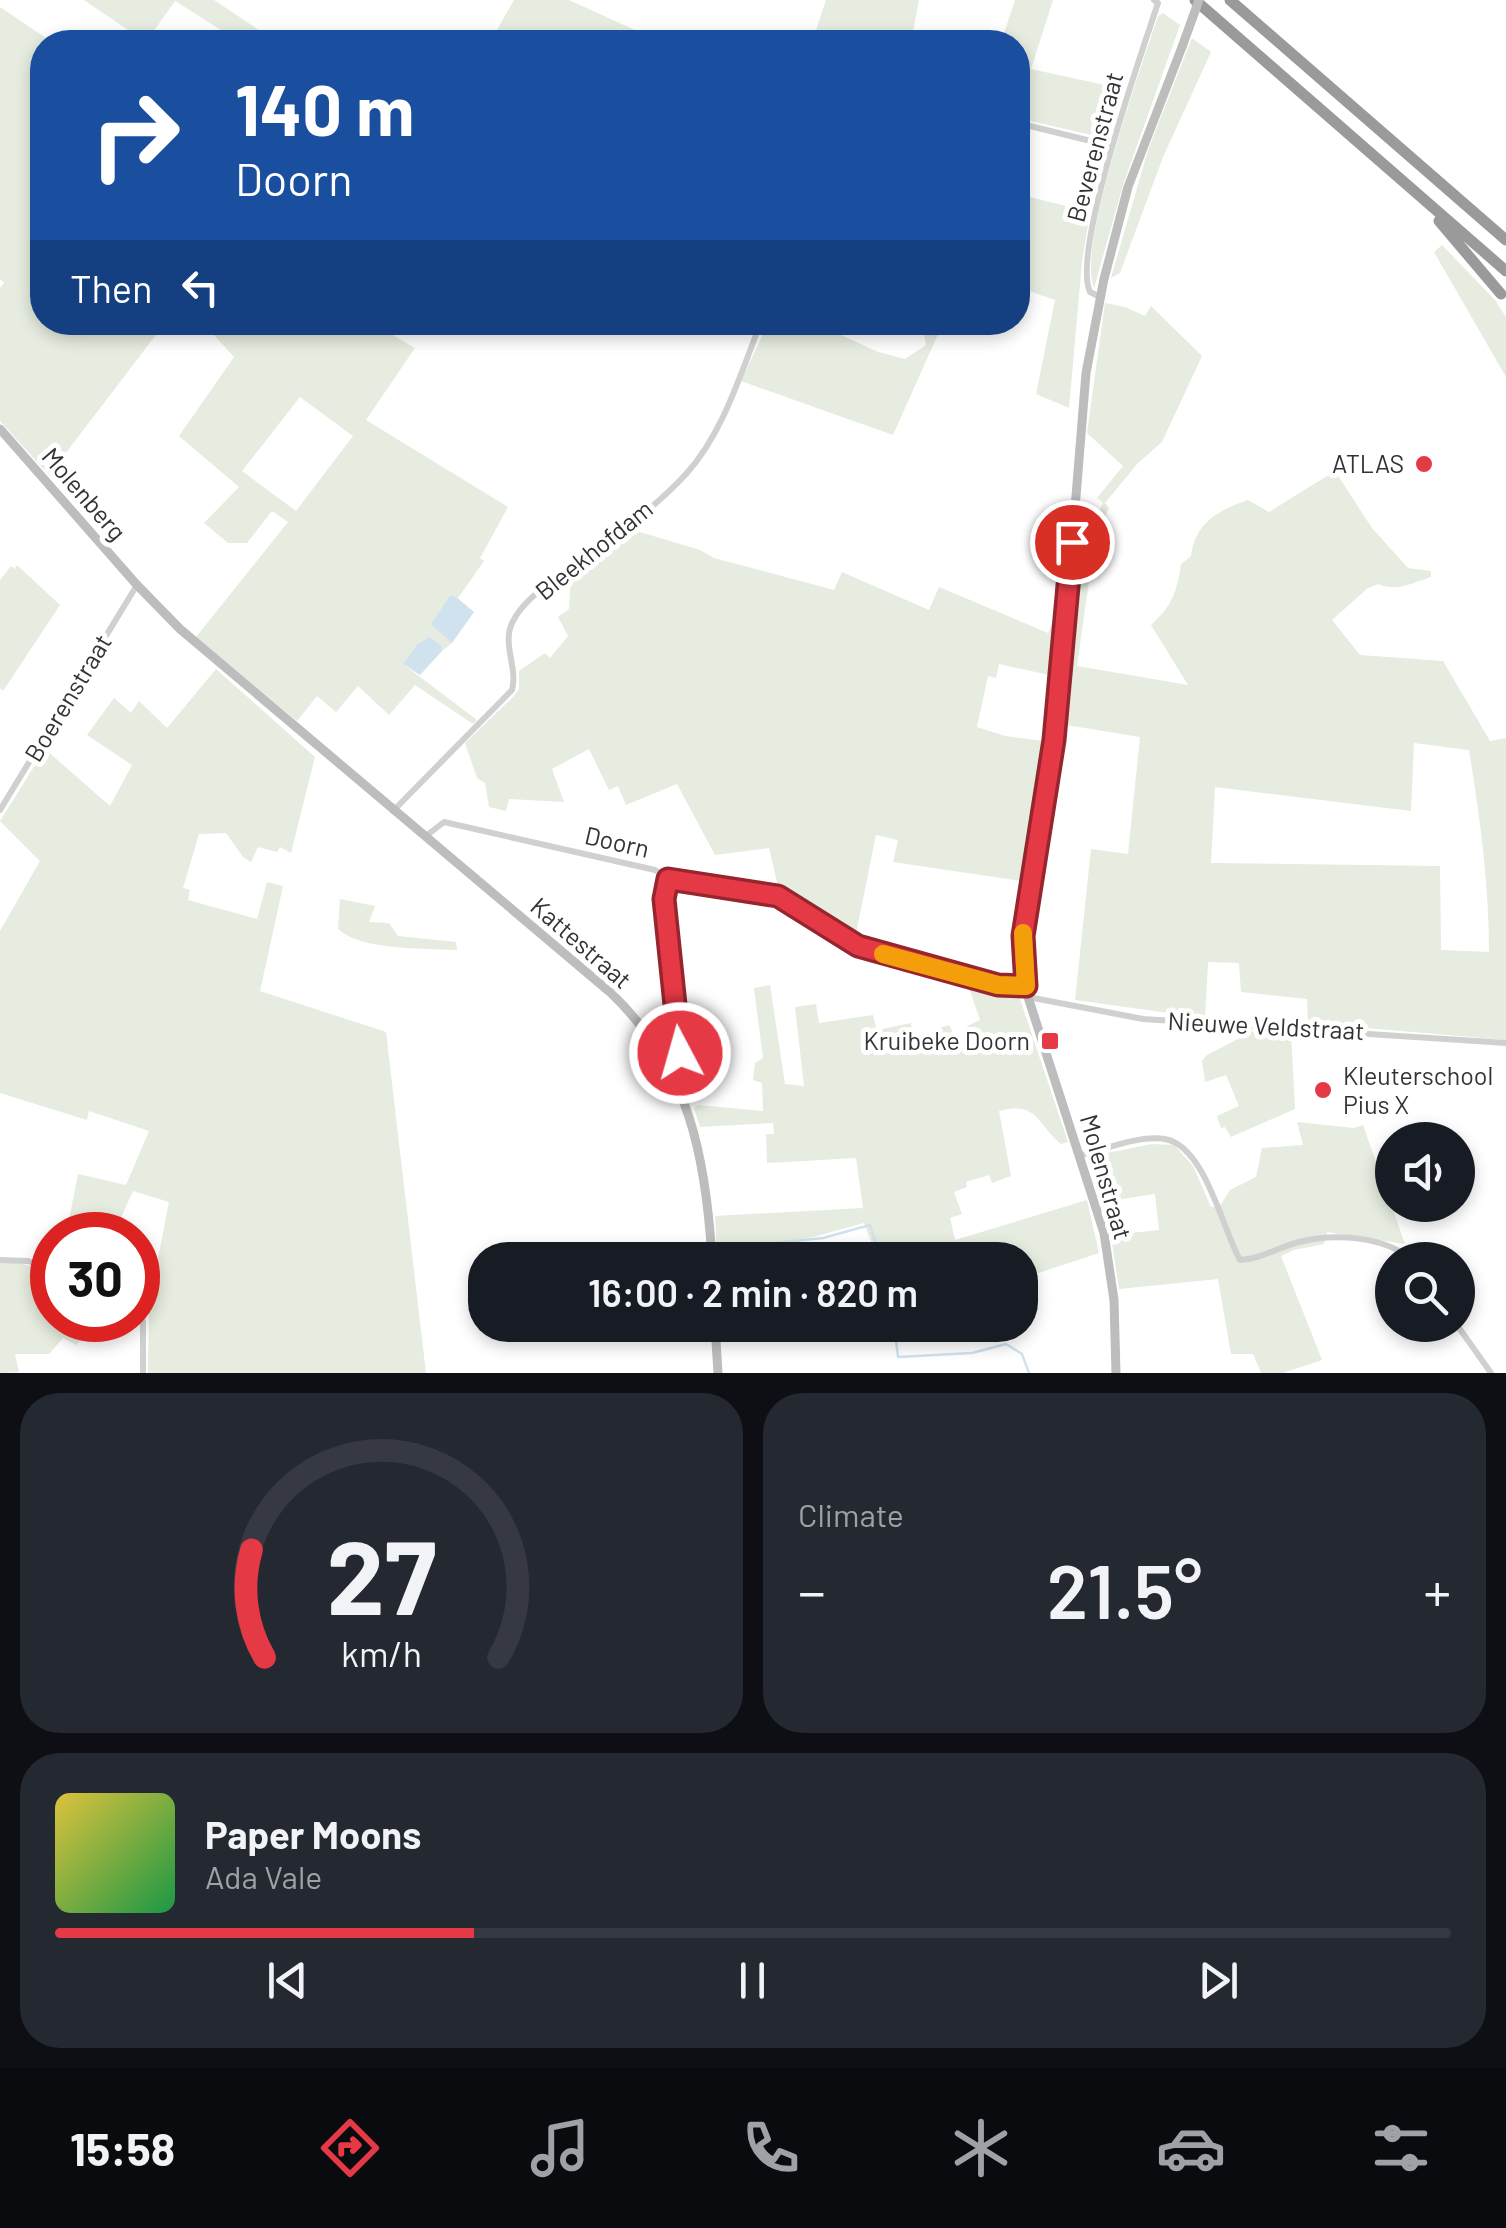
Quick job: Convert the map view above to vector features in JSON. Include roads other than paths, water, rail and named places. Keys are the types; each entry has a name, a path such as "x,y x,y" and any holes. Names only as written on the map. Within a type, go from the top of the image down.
{"highway":[{"path":"1197,0 1506,271"},
{"path":"1230,0 1506,240"},
{"path":"1425,202 1501,294"}],"street":[{"name":"Beverenstraat","path":"1027,991 1023,936 1062,669 1086,373 1100,297 1128,188 1197,0"},
{"name":"Beverenstraat","path":"1100,297 1090,292 1086,280 1096,210 1111,146 1156,1"},
{"path":"1030,126 1111,146"},
{"name":"Bleekhofdam","path":"392,810 512,690 516,675 507,636 516,616 538,593 688,472 710,438 755,335"},
{"name":"Molenberg","path":"0,430 137,586"},
{"path":"137,586 180,629 392,810"},
{"name":"Boerenstraat","path":"0,810 137,586"},
{"name":"Kattestraat","path":"392,810 611,993 638,1020 669,1066 688,1110 708,1194 711,1242"},
{"name":"Doorn","path":"425,837 444,822 655,870 668,879 778,896 858,946 1027,991"},
{"path":"668,879 664,899 680,1053 669,1066"},
{"name":"Nieuwe Veldstraat","path":"1027,991 1143,1019 1506,1043"},
{"name":"Molenstraat","path":"1027,991 1104,1233 1114,1300 1116,1373"},
{"path":"1081,1155 1146,1140 1165,1139 1184,1147 1198,1164 1240,1260 1300,1241 1327,1238 1375,1243"},
{"path":"0,1260 30,1262"},
{"path":"142,1373 143,1342"},
{"path":"716,1342 718,1373"},
{"path":"1469,1342 1491,1373"}],"water":[{"path":"450,596 474,612 452,643 431,624"},
{"path":"430,637 442,651 420,675 403,664 418,644"}],"waterway":[{"path":"785,1242 823,1238 870,1225 875,1242"},
{"path":"896,1342 898,1357 972,1353 1006,1344 1022,1354 1029,1373"}],"place":[{"name":"ATLAS","path":"1424,464"},
{"name":"Kruibeke Doorn","path":"1050,1041"},
{"name":"Kleuterschool Pius X","path":"1323,1090"}]}
